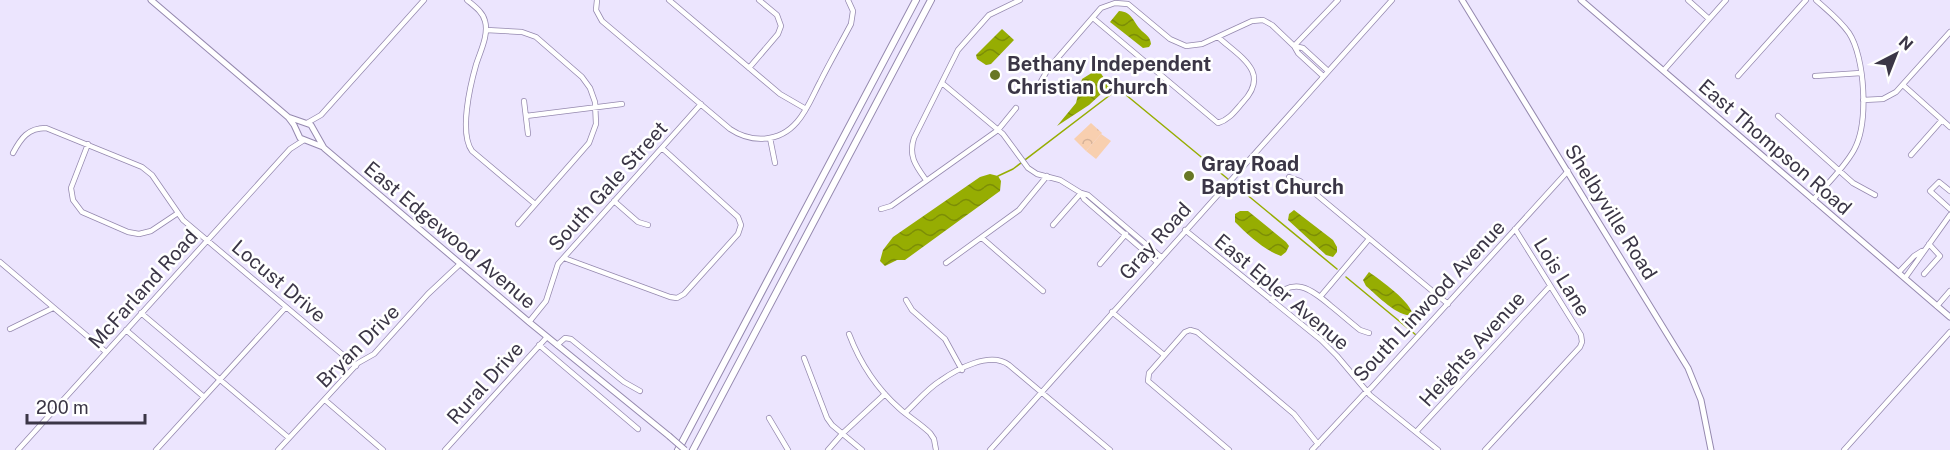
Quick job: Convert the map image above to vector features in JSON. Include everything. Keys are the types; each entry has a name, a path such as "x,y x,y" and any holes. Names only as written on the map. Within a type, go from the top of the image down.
{"highway":[{"path":"678,450 916,0"},
{"path":"693,450 931,0"}],"main road":[{"name":"East Edgewood Avenue","path":"151,0 288,117 305,140 324,148 529,322 686,450"},
{"name":"Shelbyville Road","path":"1462,0 1691,373 1701,400 1711,450"},
{"name":"East Thompson Road","path":"1581,0 1950,317"},
{"name":"East Edgewood Avenue","path":"288,117 306,123 314,131 324,148"},
{"path":"297,132 299,126 306,123"},
{"path":"305,140 312,138 314,131"}],"street":[{"path":"314,131 321,115 424,0"},
{"path":"467,0 483,15 486,30 468,111 465,135 468,145 535,204"},
{"path":"597,0 596,10 601,20 738,134 751,139 770,138 782,134 791,128 806,109 851,24 853,14 849,2"},
{"path":"669,0 782,96 806,109"},
{"path":"749,68 778,34 781,27 776,14 759,0"},
{"path":"926,180 912,159 911,149 914,138 958,50 986,18 1020,0"},
{"name":"Gray Road","path":"990,450 1392,0"},
{"path":"1688,0 1709,19"},
{"path":"1664,70 1726,0"},
{"path":"1738,76 1806,0"},
{"path":"1813,200 1854,150 1860,137 1864,117 1858,55 1850,34 1816,0"},
{"path":"1294,46 1335,1"},
{"path":"1039,85 1048,69 1101,8 1115,3 1122,3 1136,9 1170,39 1186,46 1202,44 1252,21 1263,20 1272,25 1323,76"},
{"path":"1093,18 1218,123 1226,121 1250,95 1256,79 1254,70 1218,37"},
{"path":"486,30 522,32 536,37 582,77 591,91 595,108 596,124 589,143 518,224"},
{"path":"1863,100 1886,98 1896,92 1950,32"},
{"path":"1943,39 1950,45"},
{"path":"1294,46 1303,48 1328,71"},
{"path":"1815,76 1861,73"},
{"path":"942,83 998,130 1023,162 1037,174 1060,180 1088,195 1157,262"},
{"path":"1903,85 1950,127"},
{"path":"524,101 528,134"},
{"path":"526,116 622,104"},
{"name":"South Gale Street","path":"529,322 546,301 555,270 564,258 701,104"},
{"path":"881,209 891,206 998,130 1016,108"},
{"path":"306,123 321,115"},
{"path":"1778,116 1853,183 1875,195"},
{"path":"1911,155 1942,120"},
{"name":"Locust Drive","path":"13,153 24,136 31,130 50,128 147,170 183,220 356,366"},
{"name":"McFarland Road","path":"290,149 297,132"},
{"path":"770,138 775,163"},
{"name":"McFarland Road","path":"18,450 290,149 305,140"},
{"path":"88,144 71,188 73,201 82,212 128,232 139,234 151,231 178,213"},
{"path":"564,258 670,297 679,297 738,234 741,228 739,219 662,148"},
{"name":"South Linwood Avenue","path":"1312,450 1568,171"},
{"path":"946,263 1019,210 1047,176"},
{"path":"1289,177 1300,181 1448,304"},
{"path":"1950,191 1939,182 1930,191 1950,209"},
{"path":"1053,225 1082,193"},
{"path":"614,201 638,222 648,225"},
{"path":"1905,278 1950,215"},
{"name":"Lois Lane","path":"1485,450 1580,347 1582,341 1581,335 1515,229"},
{"name":"East Epler Avenue","path":"1185,230 1326,346 1373,398 1438,450"},
{"path":"1127,232 1161,257"},
{"path":"1100,264 1127,232"},
{"path":"982,238 1043,291"},
{"path":"1320,297 1369,239"},
{"path":"1924,274 1940,255 1929,244"},
{"path":"1899,272 1914,256 1925,249"},
{"path":"0,262 106,352"},
{"name":"Bryan Drive","path":"278,450 356,366 374,354 428,294 460,264"},
{"name":"Heights Avenue","path":"1416,432 1550,286"},
{"path":"1271,300 1287,288 1306,287 1360,330 1369,333"},
{"path":"1937,306 1950,291"},
{"path":"906,300 912,309 945,339 962,370"},
{"path":"156,450 286,307"},
{"path":"10,329 53,308"},
{"path":"1112,312 1164,355"},
{"path":"141,313 289,438"},
{"path":"1229,450 1150,384 1148,378 1149,373 1164,355 1190,329 1197,332 1286,406 1318,444"},
{"path":"126,330 204,397"},
{"path":"1844,450 1950,332"},
{"path":"849,334 865,369 885,394 930,433 936,450"},
{"name":"Rural Drive","path":"445,450 547,336"},
{"path":"557,345 564,338 571,339 617,377 640,391"},
{"path":"539,345 638,429"},
{"path":"804,358 813,377 824,413 832,425 862,450"},
{"path":"905,413 939,381 984,360 1000,360 1110,450"},
{"path":"828,450 885,394"},
{"path":"325,400 383,450"},
{"path":"770,417 788,450"}],"green space":[{"path":"1091,123 1102,133 1086,151 1074,139"},
{"path":"1101,134 1111,141 1096,159 1086,151"}],"water":[{"path":"1119,11 1130,15 1148,37 1151,44 1149,47 1143,48 1110,22"},
{"path":"1002,29 1014,40 991,64 986,65 977,59 976,55"},
{"path":"1098,69 1104,78 1112,80 1113,83 1089,105 1057,126 1076,103 1082,79"},
{"path":"990,174 998,176 1001,181 1000,191 905,260 897,260 885,266 880,261 883,250 893,237 980,177"},
{"path":"1294,210 1333,240 1337,252 1333,257 1326,255 1288,220 1289,214"},
{"path":"1248,211 1286,242 1289,246 1286,252 1281,256 1251,237 1235,222 1235,214"},
{"path":"1369,272 1402,298 1413,316 1400,313 1366,286 1363,280"}],"waterway":[{"path":"998,176 1013,169 1114,92 1120,90 1337,269"},
{"path":"1346,277 1416,335"}],"place":[{"name":"Bethany Independent Christian Church","path":"995,75"},
{"name":"Gray Road Baptist Church","path":"1189,176"}]}
